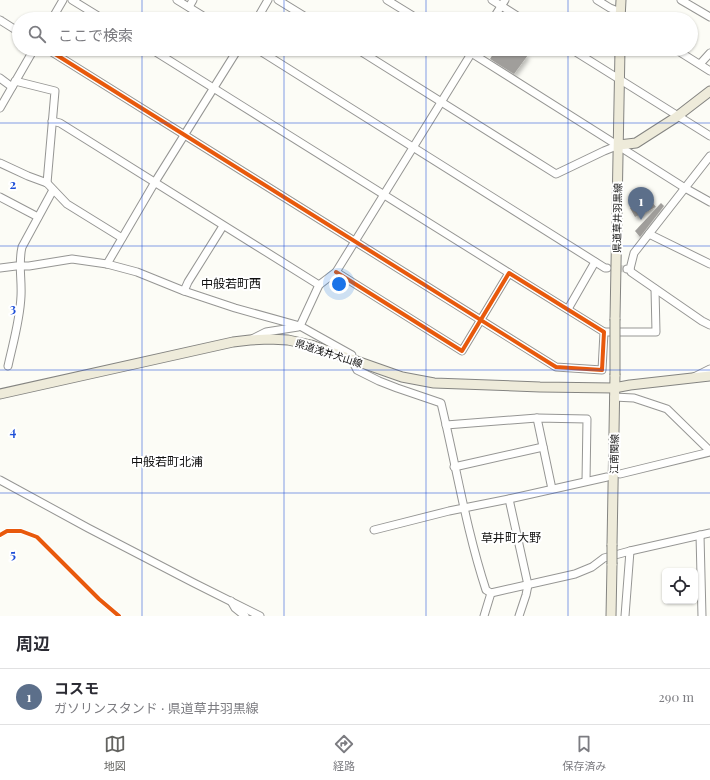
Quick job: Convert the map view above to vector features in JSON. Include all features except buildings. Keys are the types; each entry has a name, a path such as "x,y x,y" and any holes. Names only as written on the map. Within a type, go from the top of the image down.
{"main road":[{"path":"620,12 621,0"},
{"name":"県道草井羽黒線","path":"614,393 620,56"},
{"path":"618,145 636,143 678,116 710,91"},
{"name":"県道浅井犬山線","path":"0,394 233,342 269,339 288,340 311,345 402,377 434,383 540,387 614,393"},
{"path":"614,393 630,385 710,376"},
{"name":"江南関線","path":"611,616 614,393"}],"street":[{"path":"56,12 63,0"},
{"path":"72,0 92,12"},
{"path":"177,0 197,12"},
{"path":"189,7 193,0"},
{"path":"260,12 268,0"},
{"path":"278,0 297,12"},
{"path":"387,0 407,12"},
{"path":"492,0 503,3 514,12"},
{"path":"597,0 616,12"},
{"path":"681,0 710,17"},
{"path":"497,12 503,3"},
{"path":"0,20 12,28"},
{"path":"700,64 710,53"},
{"path":"0,108 30,56"},
{"path":"58,56 556,367 602,370 604,332"},
{"path":"162,56 604,332 656,332 655,289"},
{"path":"107,264 155,182 234,56"},
{"path":"268,56 595,262 607,268"},
{"path":"368,56 556,174 618,145"},
{"path":"300,326 319,285 336,272 442,102 468,56"},
{"path":"480,56 685,188 710,202"},
{"path":"582,56 710,136"},
{"path":"687,56 710,71"},
{"path":"0,78 14,84 55,91 47,183"},
{"path":"52,121 60,123 319,285"},
{"path":"710,156 634,253 628,269 655,289 710,325"},
{"path":"0,162 28,176 47,183 67,204 122,238"},
{"path":"8,366 19,315 21,295 20,256 22,247 53,190"},
{"path":"0,197 38,216"},
{"path":"184,291 188,282 224,226"},
{"path":"649,234 710,264"},
{"path":"0,268 29,266 72,259 107,264 137,272 184,291 235,308 300,326 352,355 352,360 357,370 379,381 441,403 464,508 484,584 486,590 491,593 581,572 592,567 604,558 710,533"},
{"path":"568,309 595,262"},
{"path":"336,272 462,351 510,273"},
{"path":"250,340 266,332 300,326"},
{"path":"692,378 710,369"},
{"path":"614,393 667,409 710,452"},
{"path":"446,425 536,418 587,419 586,481"},
{"path":"536,418 552,489"},
{"path":"454,467 543,447"},
{"path":"620,474 710,452"},
{"path":"374,530 464,508 607,477"},
{"path":"0,480 88,528 260,616"},
{"path":"509,499 528,585 519,616"},
{"path":"700,535 702,616"},
{"path":"626,616 630,551"},
{"path":"484,616 491,593"},
{"path":"231,601 234,608 245,616"}],"tunnel":[{"path":"607,268 627,269"}],"cycle path":[{"path":"58,56 481,320"},
{"path":"336,272 462,351 481,320"},
{"path":"509,273 604,332 602,370 556,367 481,320 509,273"},
{"path":"0,535 7,531 21,531 37,537 99,599 119,616"}],"place":[{"name":"コスモ","path":"641,220"}],"district":[{"name":"中般若町西","path":"231,283"},
{"name":"中般若町北浦","path":"167,461"},
{"name":"草井町大野","path":"511,537"}]}
